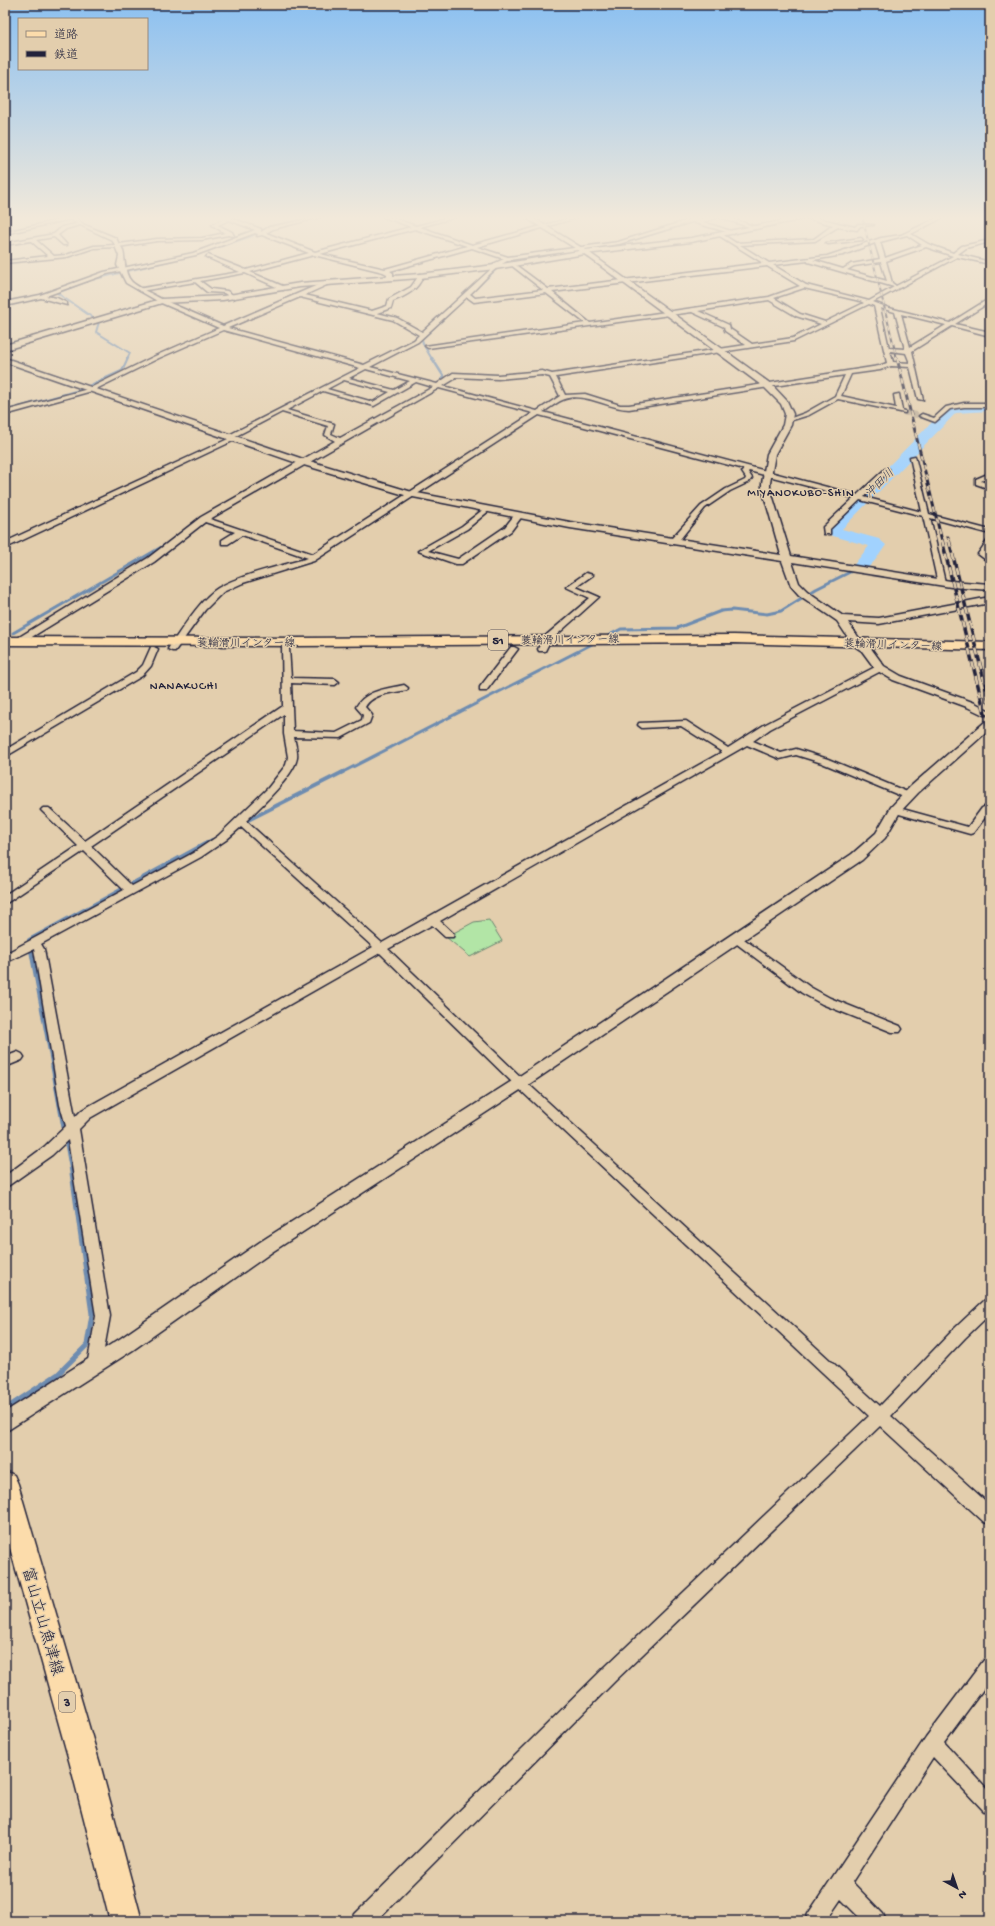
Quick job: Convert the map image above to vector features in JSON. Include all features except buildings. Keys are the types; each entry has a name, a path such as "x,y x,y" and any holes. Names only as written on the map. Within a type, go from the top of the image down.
{"main road":[{"path":"5,348 145,306"},
{"name":"蓑輪滑川インター線","path":"5,641 285,648 514,649 544,644"},
{"name":"蓑輪滑川インター線","path":"5,650 154,649 174,645 544,644 990,646"},
{"name":"蓑輪滑川インター線","path":"862,646 990,653"},
{"name":"富山立山魚津線","path":"5,1484 85,1764 126,1921"}],"street":[{"path":"5,309 15,306"},
{"path":"172,306 222,329 990,532"},
{"path":"5,413 90,390 157,357 275,306"},
{"path":"347,306 400,320 423,335"},
{"path":"374,312 389,306"},
{"path":"5,544 231,438 365,367 423,335 454,306"},
{"path":"566,306 590,325"},
{"path":"657,306 768,386 784,401 788,409 788,421 773,449 766,472 766,488 791,578 806,595 841,619 880,668 897,678 971,705 990,715"},
{"path":"428,346 590,325 719,306"},
{"path":"783,306 798,315 826,324"},
{"path":"19,641 151,560 204,519 242,496 439,386 451,379 453,375 465,374 498,377 542,372 552,376 794,339 862,306"},
{"path":"890,364 877,306 990,334"},
{"path":"887,349 908,351 981,306"},
{"path":"692,310 727,326 727,330 752,346"},
{"path":"897,311 913,365 921,399"},
{"path":"5,360 231,438 411,494 519,515 674,542 941,582 990,587"},
{"path":"174,645 202,608 220,590 240,581 313,557 564,397 585,396 620,407 629,407 880,368 890,364 913,365"},
{"path":"788,421 807,414 837,397 849,373"},
{"path":"552,376 564,397"},
{"path":"343,378 395,392"},
{"path":"322,389 374,404 416,380"},
{"path":"837,397 901,411 897,395"},
{"path":"922,416 936,420 948,408 989,404"},
{"path":"282,410 332,425 328,435 340,441"},
{"path":"913,457 941,582"},
{"path":"674,542 703,507 728,490 747,481 749,478 744,472 748,468"},
{"path":"827,532 826,529 887,470"},
{"path":"990,474 978,480 978,482 990,488"},
{"path":"487,509 481,516 459,531 422,551 460,562 508,529 519,515"},
{"path":"204,519 313,557"},
{"path":"225,542 241,532"},
{"path":"990,543 982,554 990,561"},
{"path":"544,644 595,597 570,587 589,575"},
{"path":"841,619 879,621 990,600"},
{"path":"5,959 197,855 222,838 271,790 290,766 293,757 289,734 285,648"},
{"path":"5,754 139,674 147,666 154,649"},
{"path":"483,689 514,649"},
{"path":"5,1183 48,1151 86,1114 433,920 746,742 767,727 880,668"},
{"path":"286,680 335,682"},
{"path":"289,734 338,736 366,721 368,715 360,707 362,702 370,696 404,688"},
{"path":"5,900 288,707"},
{"path":"5,1423 94,1366 266,1247 520,1083 857,857 881,835 895,810 990,723"},
{"path":"642,725 684,724 728,752"},
{"path":"746,742 780,756 796,752 825,761 909,796"},
{"path":"895,810 970,831 985,810 990,807"},
{"path":"46,810 132,891"},
{"path":"240,822 381,948 520,1083 813,1355 990,1516"},
{"path":"433,920 449,934"},
{"path":"737,938 806,990 826,1002 896,1030"},
{"path":"35,943 39,949 66,1105 72,1127 103,1316 94,1366"},
{"path":"5,1062 18,1057"},
{"path":"362,1921 610,1674 880,1416 990,1305"},
{"path":"815,1921 932,1743 990,1666"},
{"path":"932,1743 990,1805"},
{"path":"840,1884 876,1921"}],"green space":[{"path":"489,920 502,941 470,957 446,937 474,922"}],"waterway":[{"path":"76,306 99,322 96,332 130,353 127,359"},
{"path":"432,359 423,344 422,339 457,306"},
{"path":"5,411 80,390 122,371 128,358"},
{"path":"432,358 444,377 440,383"},
{"name":"沖田川","path":"860,567 878,545 874,542 838,533 833,530 952,410 962,408 990,407"},
{"path":"13,633 165,545"},
{"path":"604,638 621,629 677,628 721,611 732,610 767,614 781,611 816,589 860,567"},
{"path":"341,773 596,642"},
{"path":"244,822 343,772"},
{"path":"53,1068 29,940 212,840"},
{"path":"5,1409 58,1374 87,1345 92,1314 71,1166 53,1067"}],"tunnel":[{"path":"903,412 922,416"}],"railway":[{"path":"884,306 897,359"},
{"path":"897,358 942,541"},
{"path":"948,537 949,541"},
{"path":"942,540 990,734"},
{"path":"949,540 990,704"}],"district":[{"name":"MIYANOKUBO-SHIN","path":"801,492"},
{"name":"NANAKUCHI","path":"184,685"}]}
